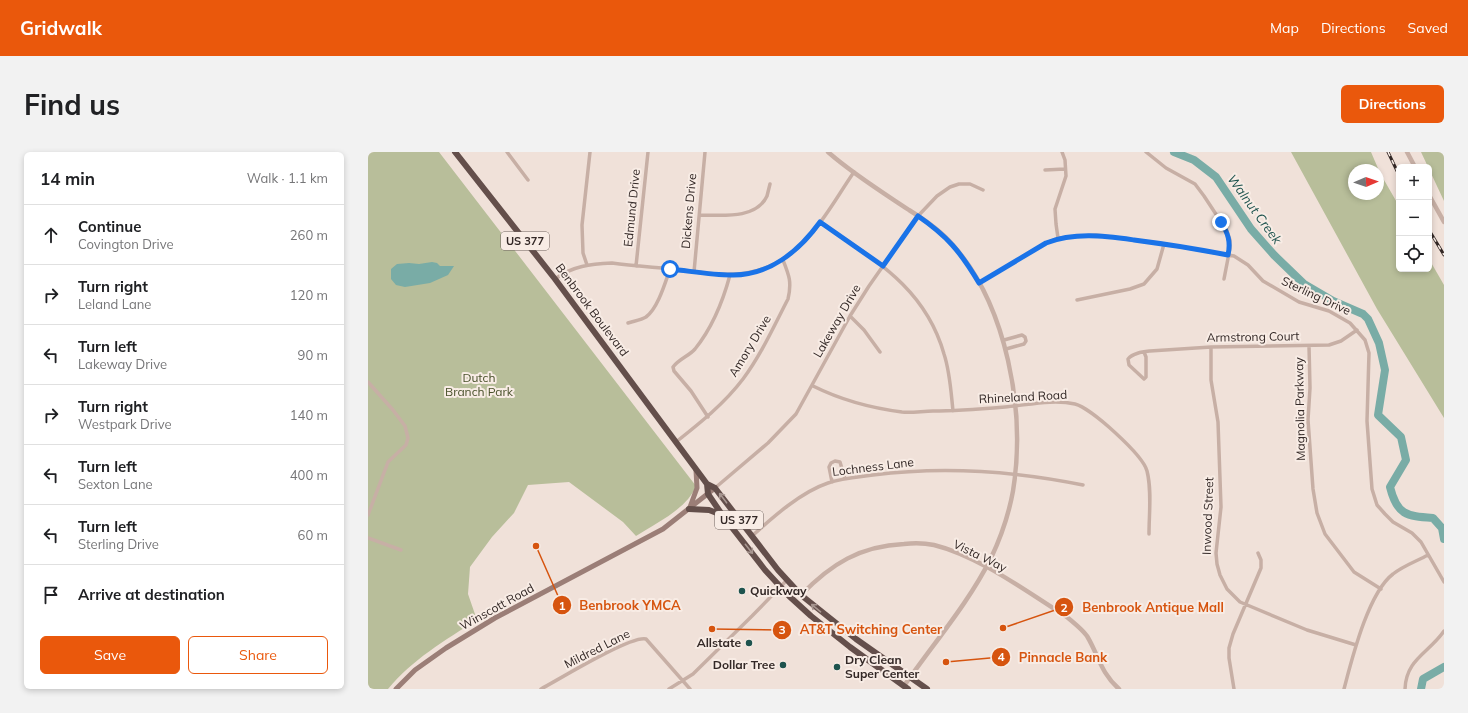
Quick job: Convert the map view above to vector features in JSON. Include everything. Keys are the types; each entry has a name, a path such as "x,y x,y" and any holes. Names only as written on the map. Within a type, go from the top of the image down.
{"highway":[{"name":"Benbrook Boulevard","path":"455,152 555,278 696,470 707,484 715,488 787,580 801,595 856,639 927,689"},
{"name":"US 377","path":"707,484 708,494 723,516 765,570 794,601 820,624 906,687"},
{"path":"689,509 709,510 723,516"}],"main road":[{"path":"689,509 696,488 696,470"},
{"name":"Winscott Road","path":"396,689 414,670 446,648 494,618 663,529 715,488"}],"street":[{"path":"506,152 528,180"},
{"path":"587,265 583,253 582,225 590,152"},
{"name":"Edmund Drive","path":"636,266 648,152"},
{"name":"Dickens Drive","path":"694,272 705,152"},
{"path":"828,152 854,172 938,230 952,243 969,266 995,315 1004,340 1013,386 1016,425 1015,474 1013,491 1006,520 996,547 974,588 910,677 906,687"},
{"path":"979,283 1046,243 1058,238 1056,209 1066,176 1065,160 1062,152"},
{"path":"1146,152 1166,168 1195,184 1227,231 1230,240 1224,279"},
{"path":"1408,152 1413,164"},
{"path":"1045,170 1066,169"},
{"path":"555,278 587,265 612,263 730,275 755,272 783,260 804,242 820,222 854,172"},
{"path":"700,215 733,216 753,209 760,205 766,198 770,184"},
{"name":"Lakeway Drive","path":"715,488 790,421 802,406 850,316 918,216 937,196 950,187 959,184 970,184 983,190"},
{"path":"1432,200 1444,222"},
{"path":"820,222 883,266 914,295 926,312 937,333 945,356 953,411"},
{"name":"Sterling Drive","path":"1058,238 1096,235 1164,244 1234,256 1248,265 1263,281 1299,302 1329,311 1350,323 1365,340 1369,353 1367,421 1372,489 1377,505 1392,522 1412,533 1421,542 1444,582"},
{"path":"1077,300 1130,289 1144,284 1157,269 1164,244"},
{"name":"Amory Drive","path":"676,442 708,417 743,379 768,337 788,298 791,281 783,260"},
{"path":"628,323 642,319 649,314 658,299 670,269"},
{"path":"708,417 691,391 674,371 673,366 695,349 705,334 720,306 730,275"},
{"path":"850,316 864,330 880,352"},
{"name":"Armstrong Court","path":"1144,352 1146,356 1146,377 1144,379 1128,362 1131,355 1150,350 1211,347 1329,345 1341,341 1357,330"},
{"path":"1004,340 1022,335 1025,337 1026,341 1024,344 1006,349"},
{"name":"Magnolia Parkway","path":"1309,346 1310,388 1308,420 1313,489 1317,513 1325,534 1354,572 1381,589"},
{"name":"Inwood Street","path":"1211,347 1211,380 1218,422 1221,507 1216,553 1220,575 1227,589 1240,602 1307,630 1356,645"},
{"path":"368,382 401,421 408,438 406,445 388,462 368,515"},
{"name":"Rhineland Road","path":"813,386 839,398 904,412 953,411 1048,403 1075,404 1088,410 1109,427 1140,459 1146,468 1149,484 1149,534"},
{"path":"832,482 829,467 831,463 835,461 840,462 845,479"},
{"name":"Lochness Lane","path":"752,536 801,496 832,482 845,479 909,471 938,470 1015,474 1049,478 1083,485"},
{"path":"368,538 401,550"},
{"name":"Vista Way","path":"801,595 840,561 860,552 877,547 915,543 930,545 958,553 986,567 1067,617 1087,637 1102,668 1119,689"},
{"path":"1234,689 1229,658 1229,648 1233,634 1261,568 1261,560 1258,553"},
{"path":"1344,689 1356,645 1376,596 1393,574 1428,555"},
{"path":"669,689 693,674 787,580"},
{"path":"1405,689 1409,670 1417,659 1437,641 1444,631"},
{"name":"Mildred Lane","path":"542,689 621,645 642,638 646,640 690,689"}],"green space":[{"name":"Dutch Branch Park","path":"368,152 439,152 696,486 686,502 670,515 636,536 623,522 569,482 528,485 514,513 492,537 470,567 468,594 477,620 418,660 388,689 368,689"},
{"path":"1291,152 1371,152 1376,164 1348,164 1348,200 1384,200 1384,180 1396,201 1396,272 1432,272 1432,264 1444,285 1444,418 1377,309"},
{"path":"1421,152 1444,152 1444,201 1432,175 1432,164 1427,164"}],"water":[{"path":"432,262 437,263 440,266 454,266 448,275 430,283 405,287 396,285 391,279 391,269 397,264 419,264"}],"waterway":[{"name":"Walnut Creek","path":"1174,152 1194,160 1216,177 1251,229 1274,255 1304,284 1333,301 1363,314 1368,319 1379,343 1385,370 1378,415 1401,437 1406,460 1390,487 1393,496 1400,509 1409,515 1433,518 1442,528 1444,539"},
{"name":"Walnut Creek","path":"1421,689 1423,679 1444,667"}],"railway":[{"path":"1388,152 1396,169"},
{"path":"1432,235 1444,255"}],"place":[{"name":"Benbrook YMCA","path":"536,546"},
{"name":"Quickway","path":"742,591"},
{"name":"Benbrook Antique Mall","path":"1003,628"},
{"name":"AT&T Switching Center","path":"712,629"},
{"name":"Allstate","path":"749,643"},
{"name":"Pinnacle Bank","path":"946,662"},
{"name":"Dollar Tree","path":"783,665"},
{"name":"Dry Clean Super Center","path":"837,667"}],"route":[{"path":"670,269 730,275 755,272 783,260 804,242 820,222 883,266 918,216 938,230 952,243 969,266 979,283 1046,243 1058,238 1096,235 1164,244 1228,255 1230,240 1227,231 1221,222"}]}
